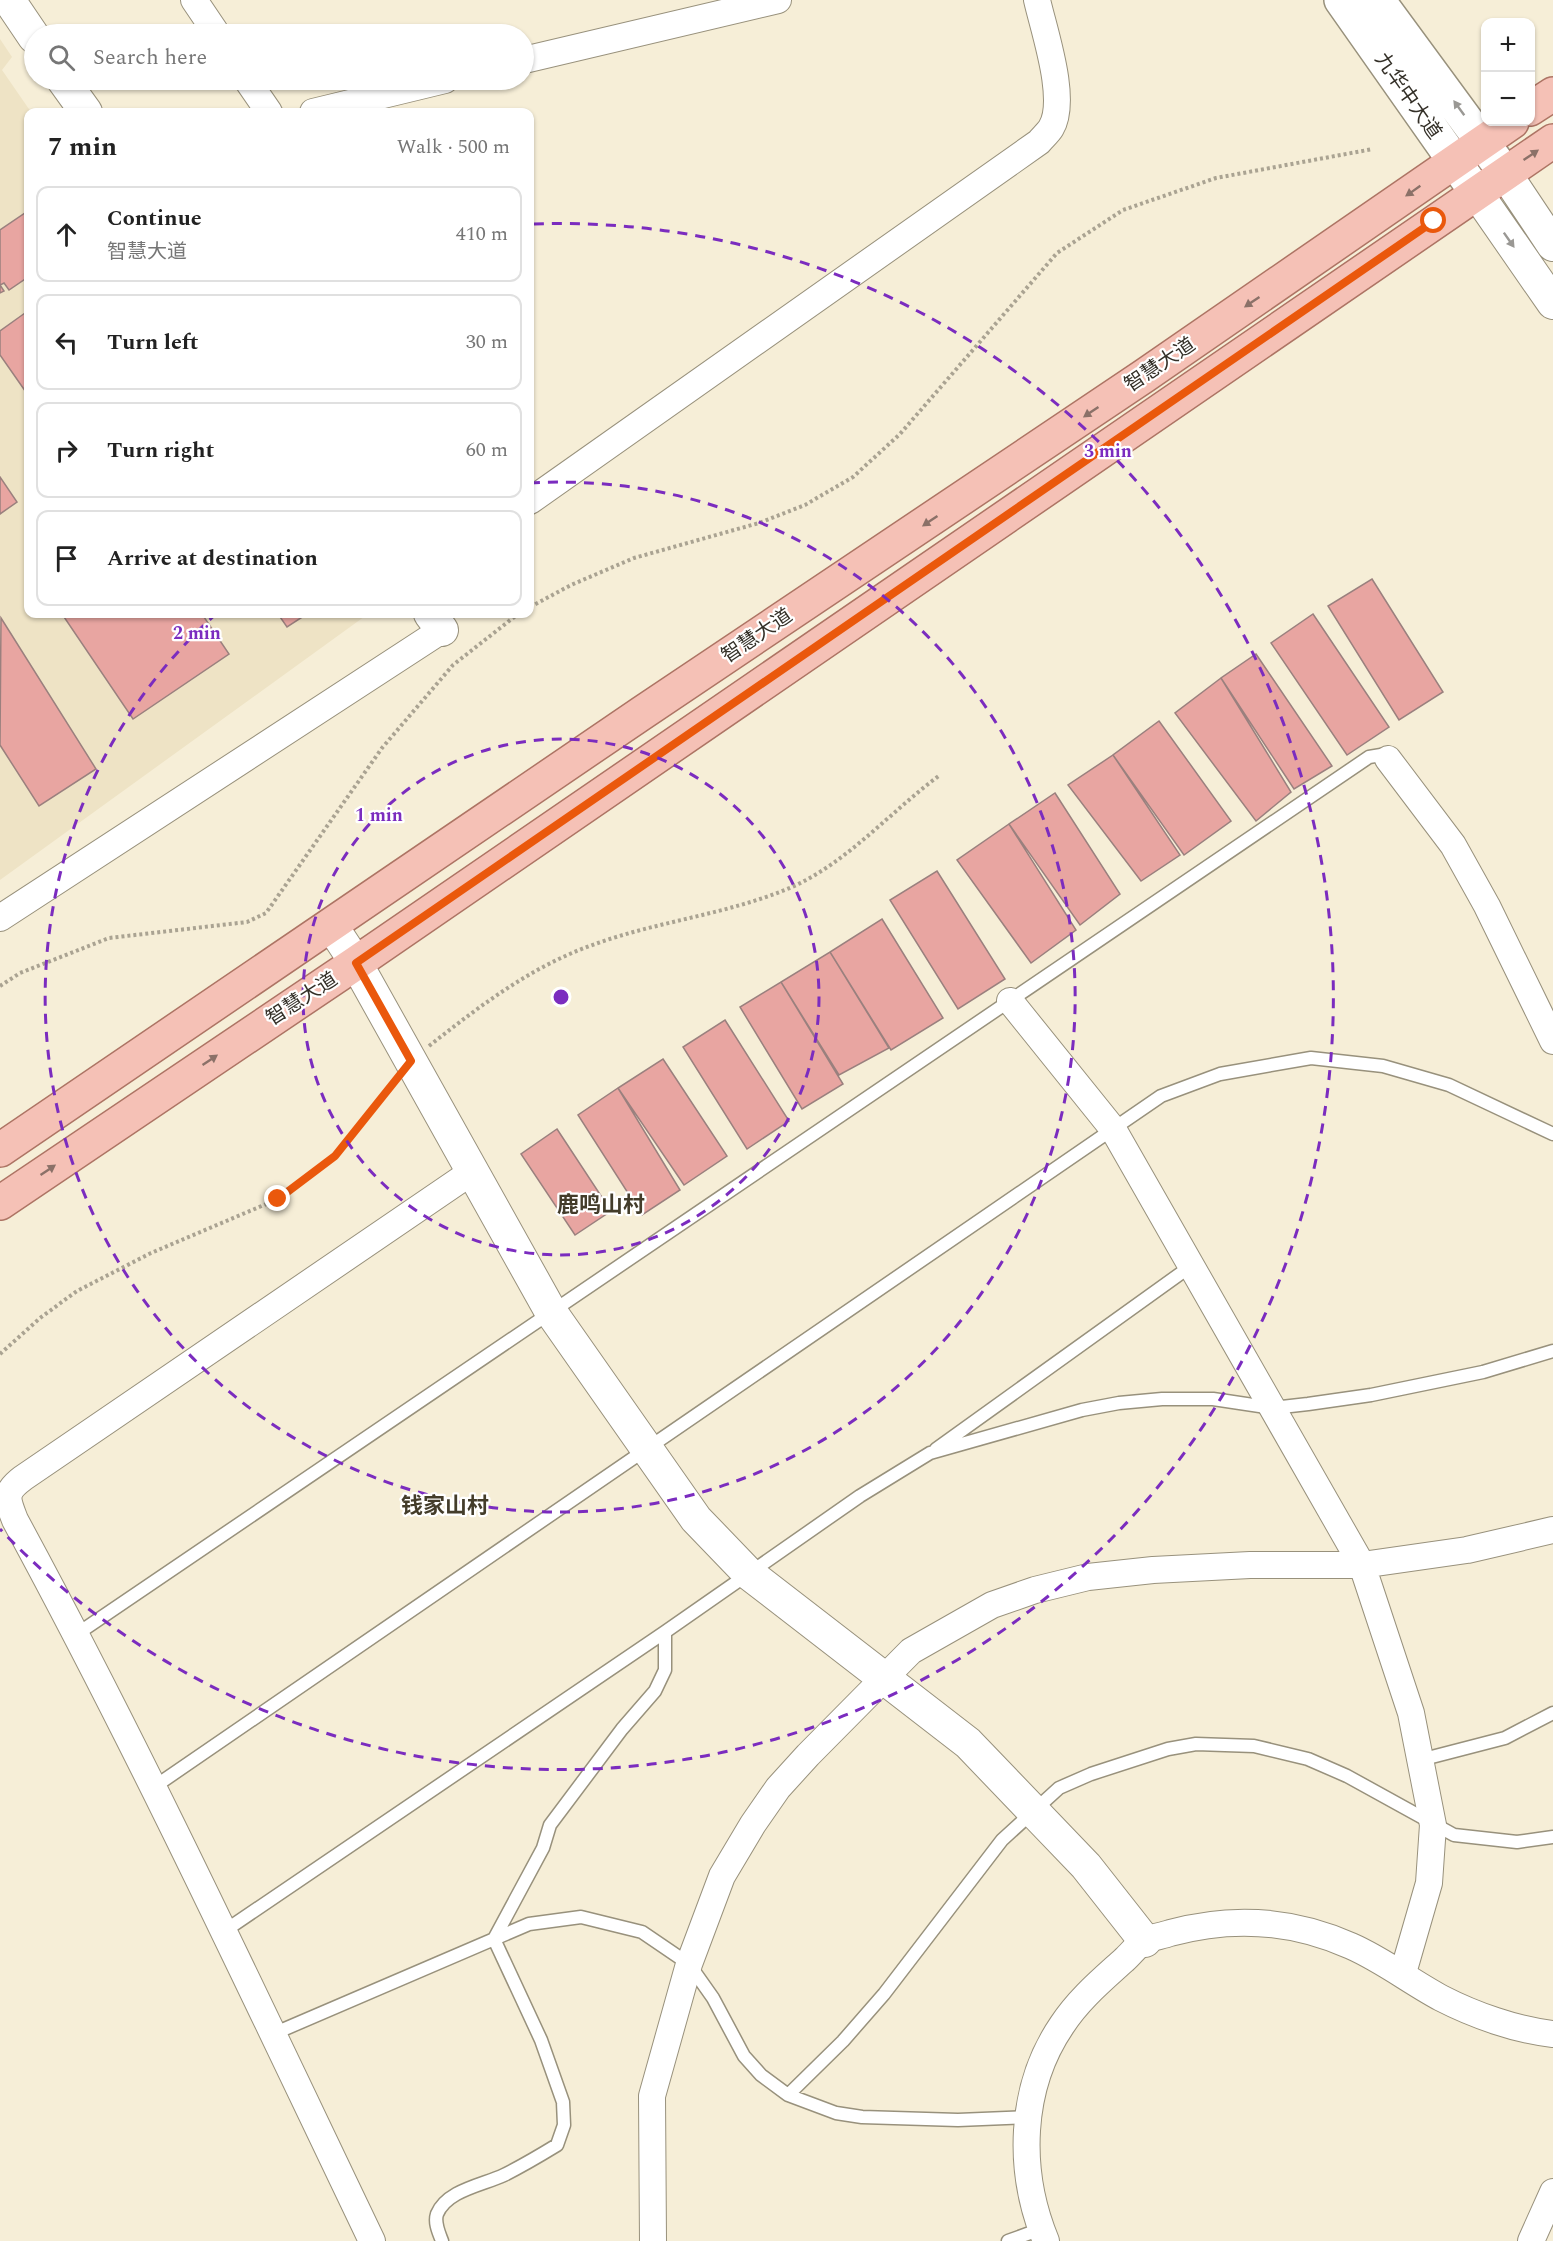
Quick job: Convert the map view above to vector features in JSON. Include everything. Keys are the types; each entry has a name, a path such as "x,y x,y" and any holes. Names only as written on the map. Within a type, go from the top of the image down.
{"main road":[{"name":"九华中大道","path":"1341,0 1476,192"},
{"name":"九华中大道","path":"1378,0 1483,141 1504,173"},
{"path":"1535,106 1553,94"},
{"name":"智慧大道","path":"0,1150 1144,376 1506,126"},
{"name":"智慧大道","path":"0,1203 356,963 1553,141"}],"street":[{"path":"9,0 25,24"},
{"path":"194,0 210,24"},
{"path":"534,58 778,0"},
{"path":"534,498 1039,142 1051,128 1057,112 1057,92 1037,0"},
{"path":"70,90 83,108"},
{"path":"254,90 266,108"},
{"path":"330,108 404,90"},
{"path":"1504,173 1553,245"},
{"path":"1476,192 1553,303"},
{"path":"0,918 436,622"},
{"path":"1388,759 1453,845 1551,1030"},
{"path":"331,925 356,963 551,1312 696,1519 748,1573 968,1743 1086,1866 1144,1941"},
{"path":"1010,1001 1113,1129 1362,1565 1411,1713 1433,1825 1429,1883 1403,1973"},
{"path":"372,2241 154,1787 15,1520 7,1500 10,1487 473,1171"},
{"path":"653,2241 652,2096 689,1964 722,1876 778,1788 911,1651 992,1605 1035,1590 1088,1577 1153,1570 1250,1565 1362,1565 1467,1550 1553,1530"},
{"path":"1044,2235 1029,2175 1025,2142 1036,2074 1055,2035 1074,2007 1144,1941 1180,1931 1255,1921 1293,1927 1350,1945 1403,1973 1442,1998 1479,2014 1538,2032 1553,2034"},
{"path":"1531,2241 1553,2192"}],"lane":[{"path":"76,1634 1369,757 1381,755 1388,759"},
{"path":"154,1787 1161,1096 1220,1074 1311,1058 1383,1066 1449,1084 1553,1134"},
{"path":"223,1932 665,1632 860,1496 930,1453 1191,1266"},
{"path":"930,1453 1082,1410 1119,1403 1162,1399 1213,1399 1273,1408 1404,1389 1483,1372 1553,1351"},
{"path":"494,1939 543,1848 550,1825 615,1738 655,1691 665,1670 665,1632"},
{"path":"1420,1760 1505,1738 1553,1713"},
{"path":"788,2095 843,2041 884,1994 1002,1840 1059,1788 1091,1774 1168,1749 1196,1744 1254,1746 1308,1759 1382,1794 1454,1835 1517,1842 1553,1837"},
{"path":"273,2034 529,1924 580,1917 642,1932 689,1964 713,1998 744,2056 761,2076 788,2095 836,2113 862,2117 929,2120 1028,2117"},
{"path":"442,2241 437,2230 436,2216 444,2204 464,2191 500,2177 557,2145 564,2125 563,2102 541,2040 494,1939"},
{"path":"1008,2241 1044,2235"}],"path":[{"path":"534,605 570,585 634,558 759,523 796,508 853,477 900,434 1057,253 1123,210 1216,178 1373,148"},
{"path":"0,986 20,973 109,938 247,922 266,913 382,748 453,665 513,618"},
{"path":"0,1354 40,1318 77,1292 151,1253 278,1199 335,1156 411,1061 498,992 551,961 597,943 739,905 792,886 829,867 940,775"}],"shaded area":[{"path":"0,39 12,57 2,70 28,108 24,108 24,618 362,618 0,880"}],"building":[{"path":"24,214 24,280 9,290 4,283 0,285 0,230"},
{"path":"24,314 24,389 0,355 0,331"},
{"path":"0,477 17,502 0,514"},
{"path":"1372,579 1443,692 1399,720 1328,606"},
{"path":"1313,614 1389,727 1347,755 1271,643"},
{"path":"1,618 96,769 39,806 0,745"},
{"path":"65,618 205,618 229,654 133,719"},
{"path":"281,618 301,618 287,627"},
{"path":"1256,654 1332,766 1294,789 1221,678"},
{"path":"1221,678 1291,792 1256,821 1175,713"},
{"path":"1159,721 1231,821 1184,855 1113,755"},
{"path":"1113,755 1180,855 1141,881 1068,785"},
{"path":"1055,793 1120,894 1080,925 1009,824"},
{"path":"1009,824 1076,930 1031,963 957,860"},
{"path":"937,871 1005,979 958,1009 890,900"},
{"path":"882,919 943,1018 891,1050 830,952"},
{"path":"830,952 889,1048 839,1075 781,982"},
{"path":"781,982 843,1084 802,1109 740,1007"},
{"path":"725,1020 789,1121 747,1149 683,1047"},
{"path":"663,1059 727,1156 684,1185 618,1088"},
{"path":"618,1088 680,1190 642,1215 578,1115"},
{"path":"557,1129 611,1211 575,1235 521,1154"}],"district":[{"name":"鹿鸣山村","path":"601,1205"},
{"name":"钱家山村","path":"445,1506"}],"route":[{"path":"278,1199 335,1156 411,1061 356,963 1434,221"}]}
